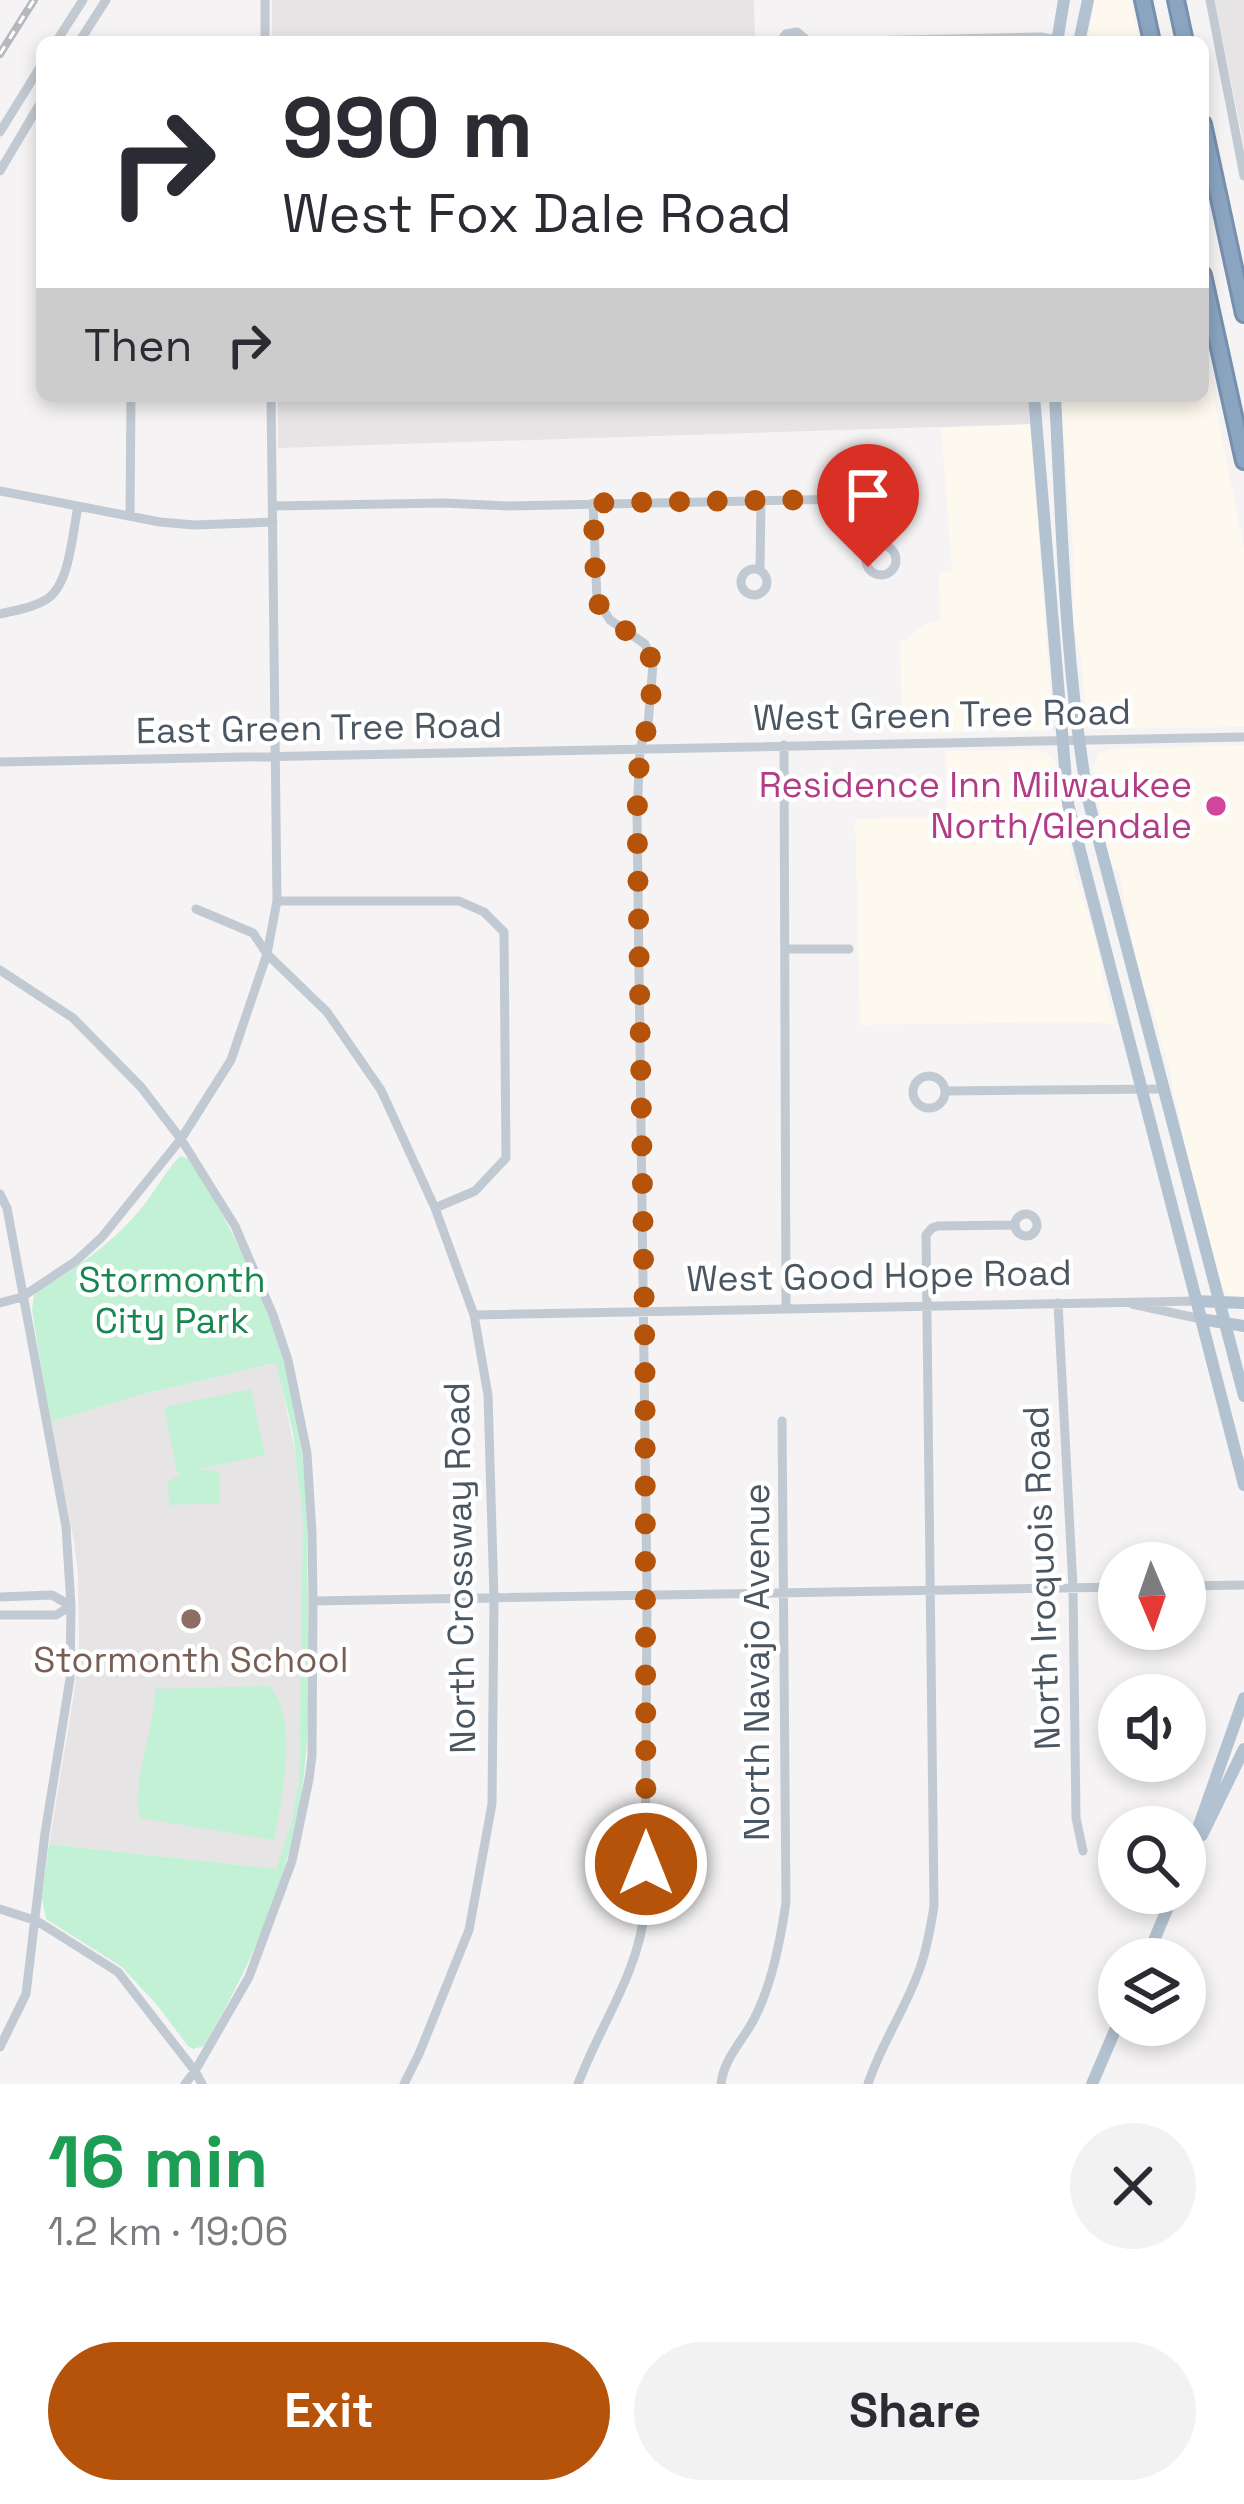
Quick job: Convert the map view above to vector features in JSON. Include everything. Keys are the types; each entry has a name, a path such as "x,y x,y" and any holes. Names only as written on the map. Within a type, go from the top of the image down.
{"highway":[{"path":"1143,0 1151,36"},
{"path":"1176,0 1184,36"},
{"path":"1209,152 1244,314"},
{"path":"1209,302 1244,461"}],"main road":[{"path":"1061,36 1064,0"},
{"path":"1080,36 1088,0"},
{"path":"1034,402 1068,804 1220,1395 1238,1440 1244,1485"},
{"path":"1055,402 1078,740 1088,799 1243,1393 1220,1395"},
{"path":"1068,804 1088,799"},
{"path":"1123,1017 1144,1014"},
{"name":"West Good Hope Road","path":"1196,1300 1244,1303"},
{"name":"West Good Hope Road","path":"1201,1319 1244,1325"},
{"path":"1206,1807 1244,1698"},
{"path":"1206,1825 1244,1749"},
{"path":"1092,2084 1108,2046"}],"street":[{"path":"60,36 83,0"},
{"path":"84,36 106,0"},
{"path":"265,0 265,36"},
{"path":"1210,0 1244,176"},
{"path":"0,132 36,73"},
{"path":"23,93 36,99"},
{"path":"0,171 36,112"},
{"path":"130,516 131,402"},
{"path":"0,1303 22,1297 76,1261 102,1237 182,1138 231,1060 267,954 277,901 271,402"},
{"path":"0,491 194,525 273,522"},
{"path":"760,570 761,500"},
{"path":"273,506 857,501 868,516 874,546"},
{"path":"578,2084 632,1970 645,1909 647,1596 637,814 652,658 639,638 610,620 596,600 593,503"},
{"path":"0,614 52,596 62,583 78,507"},
{"name":"West Green Tree Road","path":"640,748 1244,736"},
{"path":"784,745 786,1307"},
{"name":"East Green Tree Road","path":"0,762 640,748"},
{"path":"277,901 459,901 484,912 504,932 506,1158 475,1191 435,1208"},
{"name":"North Crossway Road","path":"196,909 253,933 267,954 328,1012 381,1090 435,1208 474,1315 488,1395 494,1598 492,1804 469,1930 404,2084"},
{"path":"786,949 849,950"},
{"path":"0,970 73,1018 141,1087 182,1138 236,1226 273,1315 288,1360 307,1453 312,1533 312,1756 292,1861 248,1977 185,2084"},
{"path":"945,1091 1163,1089"},
{"path":"0,1194 7,1208 66,1527 71,1606 70,1679 26,1994 0,2047"},
{"path":"868,2084 921,1967 934,1906 928,1231 938,1226 1014,1226"},
{"name":"West Good Hope Road","path":"474,1315 1196,1300"},
{"name":"West Good Hope Road","path":"1115,1301 1201,1319"},
{"name":"North Iroquois Road","path":"1058,1303 1072,1587 1076,1818 1083,1851"},
{"name":"North Navajo Avenue","path":"721,2084 723,2070 758,2013 786,1902 782,1421"},
{"path":"1206,1586 1244,1585"},
{"path":"313,1601 1098,1587"},
{"path":"0,1597 52,1595 71,1606"},
{"path":"0,1616 56,1615 71,1606"},
{"path":"0,1909 37,1921 118,1972 202,2084"}],"shaded area":[{"path":"272,0 754,0 755,36 272,36"},
{"path":"1094,0 1131,0 1139,36 1089,36"},
{"path":"1215,0 1244,0 1244,147"},
{"path":"1209,373 1244,548 1244,727 1096,729 1087,723 1073,622 1074,557 1061,402 1209,402"},
{"path":"278,402 1028,402 1030,424 278,448"},
{"path":"1030,424 1053,724 1044,731 902,733 900,643 929,622 940,621 939,572 952,571 941,428"},
{"path":"1244,745 1244,1296 1229,1295 1221,1288 1170,1073 1136,962 1119,872 1110,863 1093,769 1099,753 1112,749"},
{"path":"1036,750 1055,761 1076,878 1096,938 1115,1024 860,1025 855,819 947,817 945,751"},
{"name":"Stormonth School","path":"277,1363 298,1467 303,1593 299,1777 292,1820 276,1869 49,1844 79,1646 74,1541 50,1422 147,1393"}],"green space":[{"name":"Stormonth City Park","path":"180,1156 189,1159 247,1264 287,1376 304,1473 309,1644 306,1752 291,1846 239,1982 204,2046 193,2049 122,1967 46,1919 42,1898 49,1844 276,1869 292,1820 299,1777 303,1520 293,1433 276,1363 50,1422 32,1310 34,1295 129,1223"},
{"path":"251,1389 265,1455 194,1470 220,1474 220,1503 169,1505 168,1482 182,1473 177,1473 164,1407"},
{"path":"270,1686 279,1701 286,1739 274,1840 140,1818 139,1787 155,1689"}],"railway":[{"path":"0,54 34,0"}],"place":[{"name":"Residence Inn Milwaukee North/Glendale","path":"1216,806"},
{"name":"Stormonth School","path":"191,1619"}],"route":[{"path":"646,1864 637,814 640,744 649,725 653,668 645,644 610,620 596,600 593,503 853,499 868,516 874,546 867,553 868,567"}]}
